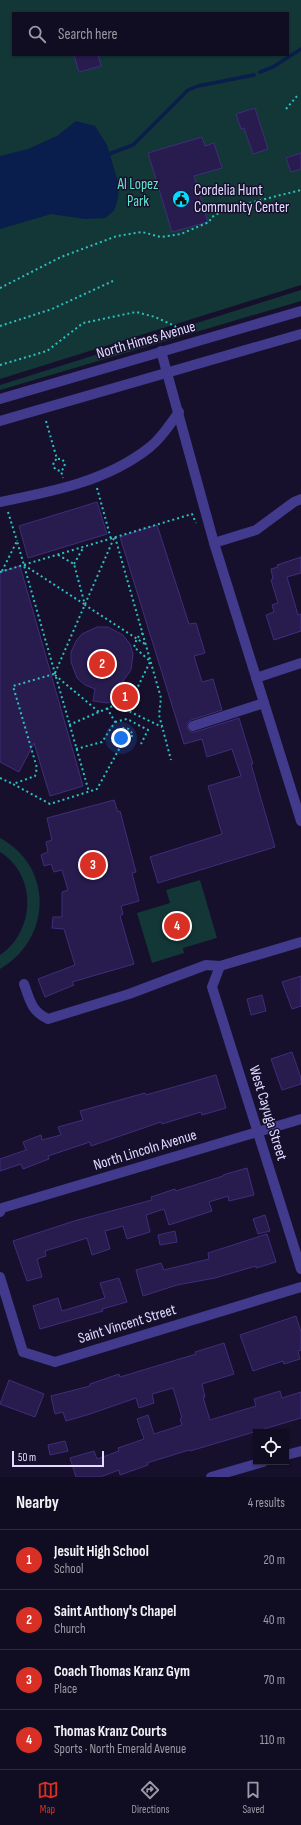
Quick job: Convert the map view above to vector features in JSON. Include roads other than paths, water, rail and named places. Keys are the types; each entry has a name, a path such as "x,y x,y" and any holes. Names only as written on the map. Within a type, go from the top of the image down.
{"street":[{"name":"North Himes Avenue","path":"0,399 301,311"},
{"path":"0,421 301,334"},
{"path":"162,351 214,543 301,821"},
{"path":"3,502 94,478 119,467 151,447 179,412"},
{"path":"214,543 256,530 294,502 301,499"},
{"path":"256,678 301,664"},
{"path":"193,726 264,703"},
{"path":"24,984 37,1014 48,1019 129,994 206,965 220,966 301,942"},
{"name":"West Cayuga Street","path":"220,966 212,987 301,1269"},
{"name":"North Lincoln Avenue","path":"0,1212 2,1208 301,1119"},
{"name":"Saint Vincent Street","path":"0,1277 23,1352 55,1362 301,1287"},
{"path":"289,1454 301,1451"},
{"path":"211,1477 253,1465"}],"water":[{"path":"76,121 95,126 107,145 119,185 118,199 114,211 105,218 85,219 51,214 0,229 0,156 28,149 57,136"}],"waterway":[{"path":"260,72 273,67 301,49"},
{"path":"109,154 133,145 188,90 198,86 254,75"}],"place":[{"name":"Cordelia Hunt Community Center","path":"181,199"},
{"name":"Saint Anthony's Chapel","path":"102,664"},
{"name":"Jesuit High School","path":"125,697"},
{"name":"Coach Thomas Kranz Gym","path":"93,865"},
{"name":"Thomas Kranz Courts","path":"177,926"}],"park label":[{"name":"Al Lopez Park","path":"138,192"}]}
